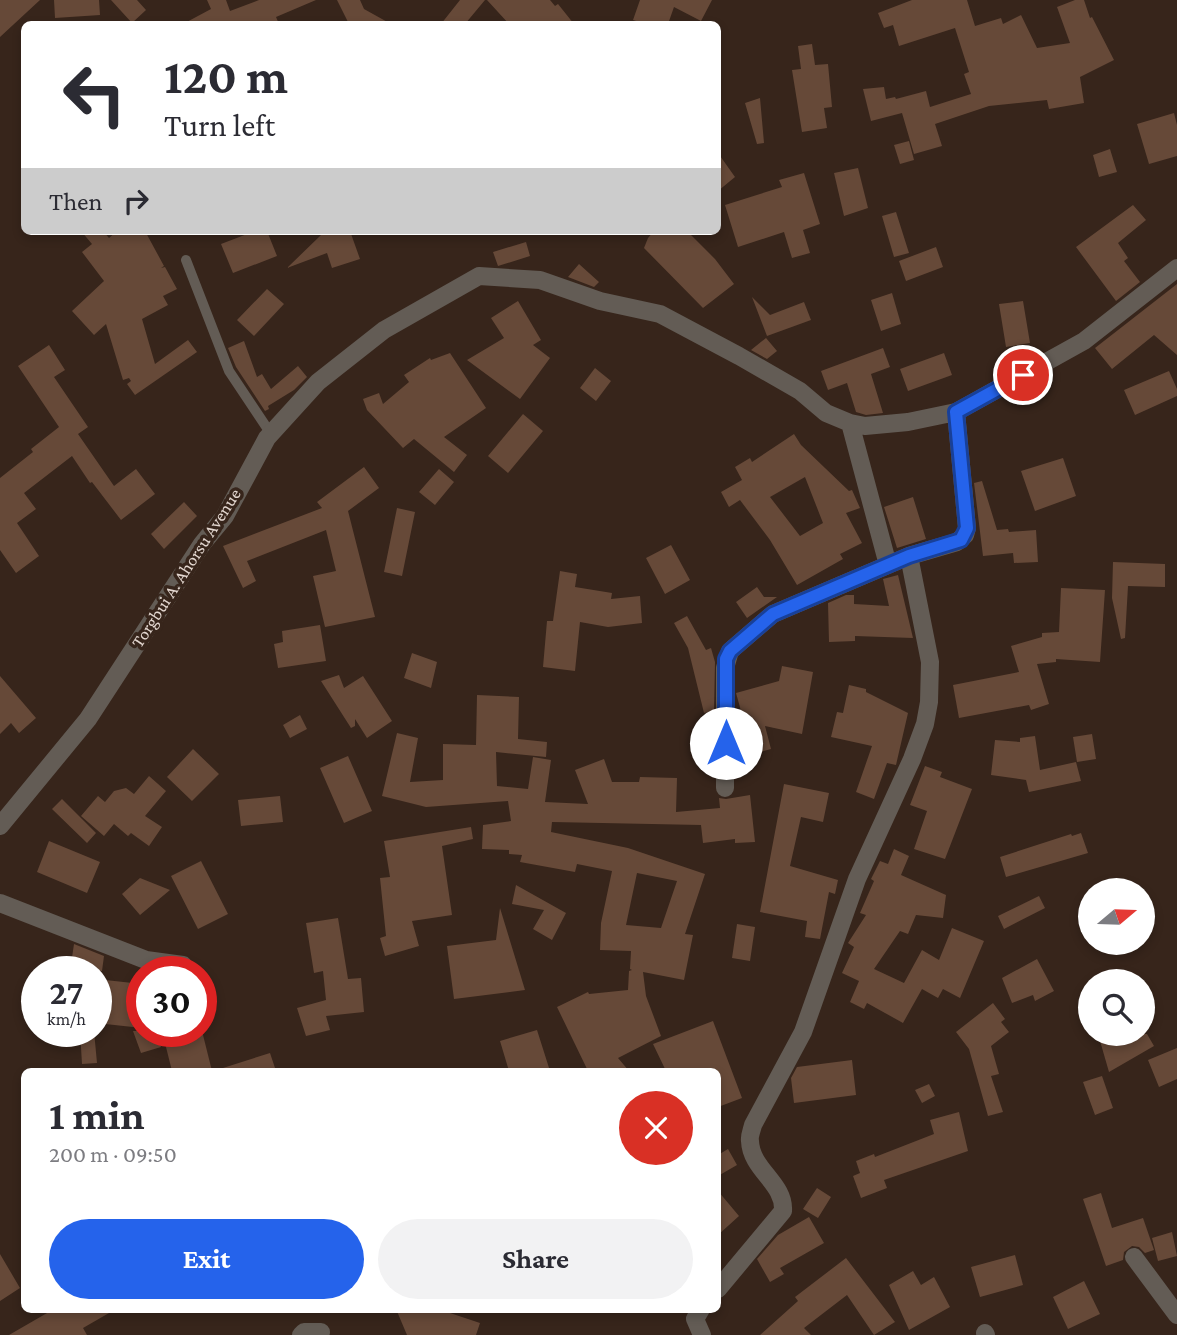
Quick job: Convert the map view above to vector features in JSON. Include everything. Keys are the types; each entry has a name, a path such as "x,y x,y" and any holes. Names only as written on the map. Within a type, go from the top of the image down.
{"street":[{"name":"Torgbui A. Ahorsu Avenue","path":"0,826 88,719 202,544 225,516 271,434 318,382 384,330 479,276 540,280 600,301 660,314 800,391 826,412 850,423 865,426 908,422 956,412 1084,341 1177,268"},
{"path":"725,788 725,667 730,651 773,614 909,556 957,542 965,535 967,528 956,412"},
{"path":"850,423 888,565"},
{"path":"721,1285 783,1211 780,1193 753,1155 750,1141 753,1125 803,1032 857,879 912,759 925,724 929,702 930,662 909,556"},
{"path":"0,903 136,956"},
{"path":"1134,1257 1177,1315"},
{"path":"699,1313 695,1319 702,1335"},
{"path":"301,1335 304,1332 321,1332"}],"lane":[{"path":"186,260 229,370 271,434"}],"building":[{"path":"0,0 40,0 0,37"},
{"path":"54,0 99,0 100,15 55,18"},
{"path":"111,0 137,0 146,10 134,21 130,21"},
{"path":"207,0 226,0 230,11 259,0 316,0 276,17 278,21 189,21 211,9"},
{"path":"337,0 360,0 364,9 386,21 348,21"},
{"path":"460,0 485,0 468,21 443,21"},
{"path":"487,0 550,0 555,6 558,4 572,21 506,21"},
{"path":"640,0 712,0 701,21 674,7 669,21 633,20"},
{"path":"912,0 967,0 975,26 1001,18 1003,24 1021,15 1037,48 1070,43 1057,7 1075,0 1084,0 1090,18 1092,17 1114,60 1080,77 1084,103 1049,109 1047,100 989,106 935,124 942,146 914,154 902,113 871,121 863,89 884,87 886,99 926,91 930,107 971,94 964,74 969,72 955,28 899,46 893,25 884,28 878,13"},
{"path":"812,44 815,65 828,64 832,107 824,108 827,128 802,132 792,70 801,69 798,46"},
{"path":"760,98 764,143 757,144 745,103"},
{"path":"1174,113 1177,125 1177,156 1149,164 1137,124"},
{"path":"909,141 914,160 900,164 894,145"},
{"path":"1110,149 1117,172 1099,177 1093,155"},
{"path":"721,157 735,177 721,189"},
{"path":"858,168 868,208 844,216 834,173"},
{"path":"804,173 820,224 803,230 810,253 792,258 784,232 738,247 725,205 782,187 779,180"},
{"path":"1133,205 1146,220 1118,243 1128,258 1124,261 1140,282 1116,301 1076,247"},
{"path":"896,212 909,253 894,257 882,216"},
{"path":"84,235 106,235 109,238 112,235 147,235 164,266 161,268 165,267 177,289 163,296 168,305 142,319 155,364 188,340 197,352 135,395 127,384 131,381 129,378 123,380 106,324 94,335 72,311 104,281 82,252 92,244"},
{"path":"245,235 269,235 277,256 233,273 221,244"},
{"path":"321,235 351,235 360,259 332,268 327,253 287,268"},
{"path":"651,235 691,235 715,259 734,284 703,308 644,248"},
{"path":"526,242 530,256 498,266 493,252"},
{"path":"936,247 943,267 906,281 899,261"},
{"path":"579,264 599,282 594,287 568,277"},
{"path":"1177,284 1177,355 1154,335 1112,369 1095,348"},
{"path":"267,289 284,304 254,336 237,320"},
{"path":"892,293 901,324 881,331 871,300"},
{"path":"752,297 770,315 804,302 811,320 767,336"},
{"path":"518,301 541,340 533,345 550,358 520,399 467,360 504,338 491,318"},
{"path":"1023,301 1030,343 1006,347 999,304"},
{"path":"766,338 777,351 767,359 751,350"},
{"path":"244,341 257,377 262,374 271,389 298,366 307,377 265,411 236,367 228,348"},
{"path":"49,345 65,370 54,377 88,427 78,434 114,486 136,469 155,494 121,520 92,482 90,483 72,456 24,493 36,509 17,523 39,556 16,573 0,550 0,478 59,427 18,366"},
{"path":"883,348 890,367 871,374 883,413 866,415 856,412 847,383 828,390 821,371"},
{"path":"450,353 486,408 444,437 467,455 454,472 414,439 403,448 367,410 363,399 379,393 383,404 409,382 404,375 430,358 431,360"},
{"path":"944,353 952,375 908,391 900,369"},
{"path":"595,368 611,381 596,401 580,388"},
{"path":"1169,371 1177,389 1177,396 1135,415 1124,390"},
{"path":"523,414 543,431 508,473 488,456"},
{"path":"794,434 801,445 849,491 852,490 860,508 846,513 862,543 840,554 843,559 797,585 770,540 740,500 729,507 721,492 742,480 735,467 750,458 752,462","holes":["805,477 823,523 800,536 770,497"]},
{"path":"1063,458 1076,496 1035,511 1021,471"},
{"path":"364,467 379,488 348,511 375,617 325,627 313,576 336,571 326,530 247,561 256,581 243,588 223,546 322,508 317,502"},
{"path":"439,469 454,482 435,505 419,492"},
{"path":"982,481 997,530 1036,530 1038,562 1014,563 1013,553 983,556 974,483"},
{"path":"913,497 926,539 897,548 884,507"},
{"path":"184,502 197,516 164,549 151,534"},
{"path":"397,508 415,512 402,576 384,572"},
{"path":"671,545 690,580 665,594 646,558"},
{"path":"1113,562 1165,564 1165,587 1128,586 1125,638 1121,639 1112,598"},
{"path":"560,571 577,574 575,587 612,593 611,599 640,596 642,623 608,627 580,622 575,671 543,667 547,621 553,621"},
{"path":"898,575 913,638 855,636 855,641 829,642 828,603 846,595 854,595 854,604 889,606 883,579"},
{"path":"757,587 764,597 777,597 747,618 736,602"},
{"path":"1061,588 1105,590 1100,662 1056,659 1056,662 1037,664 1049,704 1031,710 1029,705 959,718 953,685 1019,672 1011,646 1042,637 1042,633 1059,632"},
{"path":"687,616 706,650 711,648 715,662 714,711 704,713 688,648 674,623"},
{"path":"320,625 326,661 278,668 274,644 283,642 282,631"},
{"path":"412,653 437,662 431,688 404,678"},
{"path":"782,666 813,672 802,734 765,726 771,749 753,754 736,693 779,681"},
{"path":"339,675 344,688 363,676 392,721 367,738 355,719 355,726 351,728 321,681"},
{"path":"0,676 36,718 19,733 11,723 0,734"},
{"path":"849,685 866,689 866,692 908,713 896,765 887,763 874,799 856,792 872,746 831,737 837,712 843,713"},
{"path":"477,695 519,697 518,739 547,742 546,757 496,752 497,786 528,789 533,757 551,760 545,802 588,804 575,770 604,759 612,782 639,782 640,777 677,778 676,812 720,808 719,798 750,795 755,842 735,843 735,839 703,843 701,825 552,822 551,832 628,848 705,874 685,934 693,935 684,980 643,972 646,996 661,1036 618,1058 626,1068 587,1068 557,1007 588,992 628,990 629,971 632,970 631,951 600,950 601,923 612,871 577,864 575,872 520,862 522,855 509,854 509,850 482,849 483,825 511,821 508,801 426,807 382,796 397,733 418,738 410,782 443,780 443,744 476,745","holes":["637,873 677,881 661,928 626,925"]},
{"path":"300,715 307,729 290,738 283,725"},
{"path":"1092,734 1096,759 1077,762 1073,737"},
{"path":"1035,736 1040,770 1076,762 1081,781 1029,792 1026,780 991,775 995,740 1020,742 1020,738"},
{"path":"193,749 219,774 192,801 167,777"},
{"path":"348,756 372,811 344,823 320,768"},
{"path":"925,766 942,772 940,777 972,789 945,859 914,849 927,811 910,805"},
{"path":"149,776 166,791 145,816 162,827 149,846 131,833 128,836 114,824 104,836 81,816 98,796 105,802 114,791 126,788 134,794"},
{"path":"784,784 829,793 823,822 801,817 790,866 838,880 835,894 829,892 820,939 805,937 807,921 760,912"},
{"path":"280,796 283,822 241,826 238,800"},
{"path":"62,799 96,833 87,843 52,809"},
{"path":"471,827 473,839 442,846 452,915 412,921 419,946 385,956 380,938 386,936 380,878 390,877 384,841"},
{"path":"1081,833 1088,853 1006,877 1000,857"},
{"path":"49,841 100,862 87,893 37,872"},
{"path":"894,849 909,856 901,875 946,895 943,918 916,915 908,934 900,931 874,969 904,983 922,950 939,960 952,928 984,941 960,998 943,989 938,998 922,989 903,1023 867,1003 864,1009 850,1002 859,981 842,973 854,947 848,943 866,915 860,913 874,881 871,879 880,861 888,864"},
{"path":"201,861 228,914 198,929 171,876"},
{"path":"140,878 170,890 140,915 122,894"},
{"path":"516,885 566,913 552,940 533,929 544,910 512,904"},
{"path":"1039,896 1045,908 1004,929 998,916"},
{"path":"500,908 525,990 454,999 447,946 496,940"},
{"path":"338,918 348,979 361,978 364,1012 326,1016 330,1030 306,1036 297,1008 326,1000 323,971 314,973 306,923"},
{"path":"737,924 755,927 750,961 732,958"},
{"path":"74,944 104,956 72,956"},
{"path":"1037,959 1054,991 1035,1001 1033,995 1012,1003 1002,978"},
{"path":"112,981 126,982 126,1026 112,1025"},
{"path":"993,1003 1005,1019 1001,1022 1009,1032 991,1046 999,1074 991,1076 1003,1112 988,1116 969,1049 956,1032"},
{"path":"713,1021 742,1098 721,1106 721,1068 665,1068 653,1044"},
{"path":"537,1030 549,1068 508,1068 500,1041"},
{"path":"1101,1046 1154,1046 1109,1072"},
{"path":"81,1047 96,1047 97,1063 82,1064"},
{"path":"139,1047 161,1047 141,1053"},
{"path":"166,1047 206,1047 211,1068 171,1068"},
{"path":"1177,1048 1177,1079 1159,1087 1148,1060"},
{"path":"270,1053 275,1068 223,1068"},
{"path":"852,1060 856,1095 794,1103 791,1078 797,1067"},
{"path":"1102,1076 1113,1108 1095,1115 1083,1082"},
{"path":"929,1084 935,1096 922,1103 915,1090"},
{"path":"959,1112 968,1151 884,1180 887,1188 861,1198 853,1176 860,1173 856,1161 874,1154 875,1157 934,1134 930,1120"},
{"path":"728,1149 737,1165 721,1174 721,1153"},
{"path":"817,1188 831,1197 818,1218 803,1209"},
{"path":"1101,1193 1112,1228 1143,1218 1154,1250 1145,1253 1139,1247 1132,1246 1124,1252 1123,1260 1106,1266 1083,1199"},
{"path":"721,1195 739,1216 721,1232"},
{"path":"809,1217 824,1243 780,1268 784,1274 770,1282 757,1259 778,1235"},
{"path":"1172,1232 1177,1256 1158,1261 1152,1238"},
{"path":"0,1254 20,1288 0,1301"},
{"path":"1015,1255 1023,1285 980,1297 971,1267"},
{"path":"846,1258 895,1322 874,1335 847,1295 804,1328 811,1335 760,1335 798,1301 795,1297"},
{"path":"913,1271 921,1285 934,1277 950,1307 909,1330 889,1285"},
{"path":"1084,1281 1100,1314 1068,1329 1053,1297"},
{"path":"47,1313 109,1313 83,1328 87,1335 9,1335"},
{"path":"398,1313 450,1313 480,1323 476,1335 407,1335"}],"route":[{"path":"726,743 725,667 730,651 773,614 909,556 961,540 967,528 956,412 1023,375"}]}
